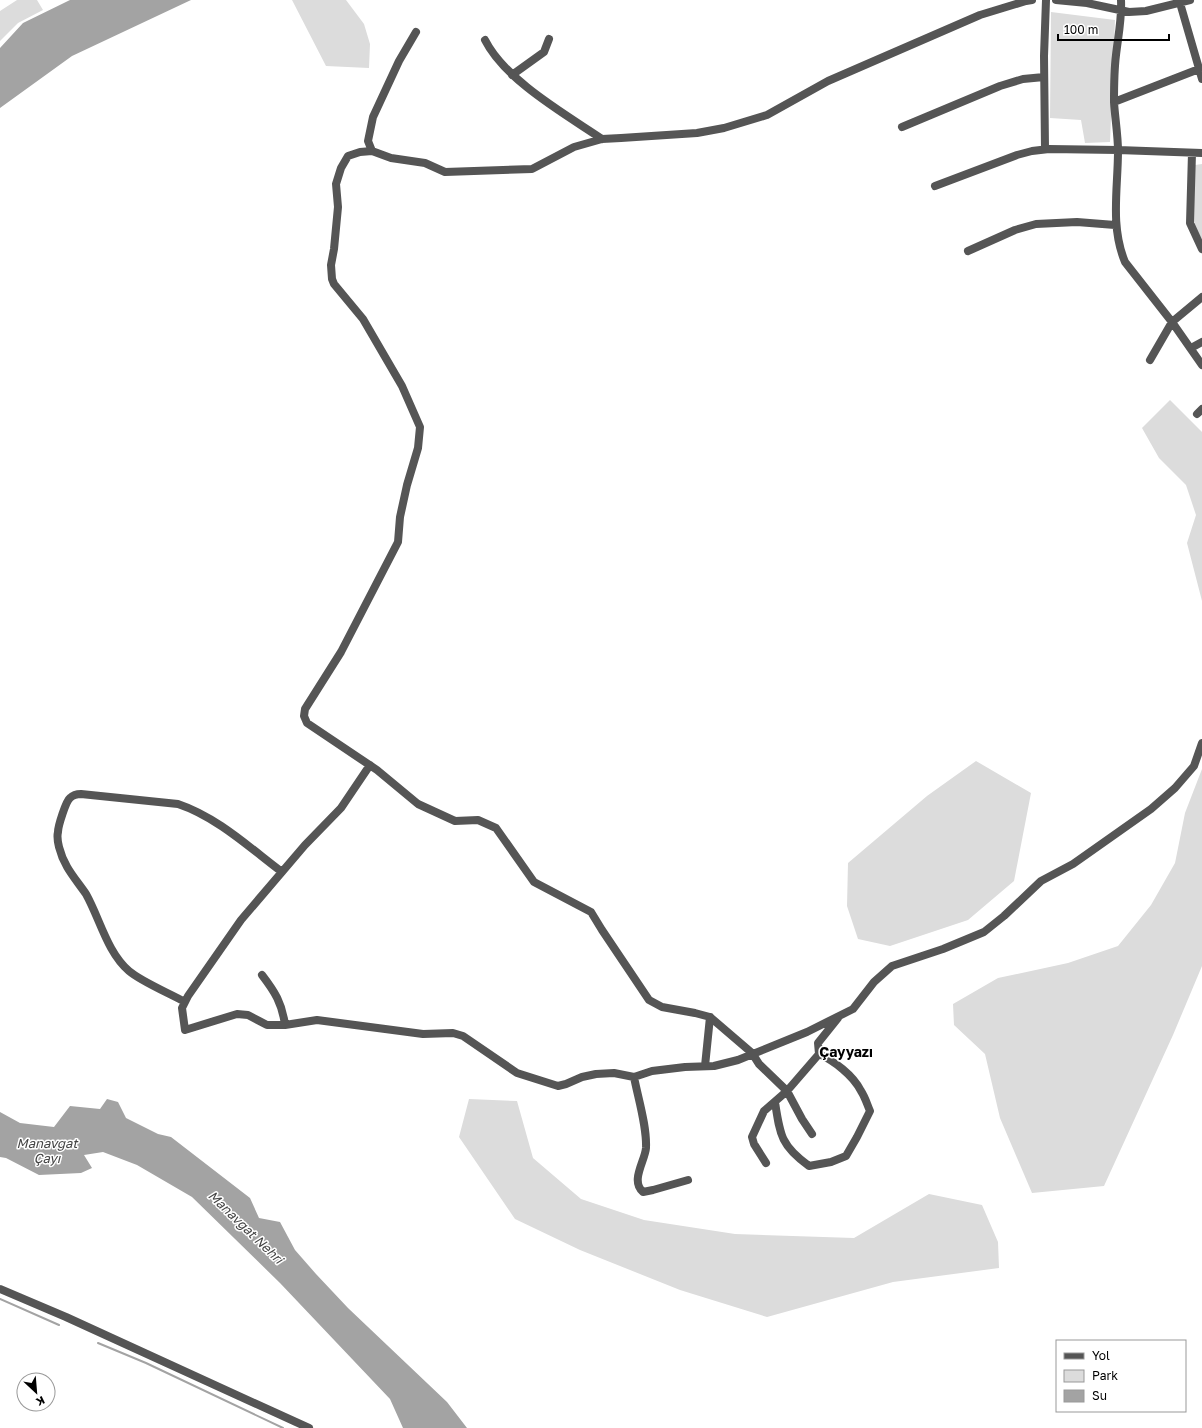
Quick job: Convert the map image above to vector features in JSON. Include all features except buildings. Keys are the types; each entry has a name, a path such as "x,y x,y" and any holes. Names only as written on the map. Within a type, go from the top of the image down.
{"street":[{"path":"812,1134 787,1091 759,1064 752,1053 710,1017 662,1007 649,1000 591,912 534,882 496,828 478,820 455,821 418,804 377,770 307,723 304,716 305,709 341,652 398,542 400,517 407,485 418,448 420,427 402,386 363,319 334,284 332,279 331,265 338,207 336,184 341,168 348,156 360,152 372,151 391,158 425,163 444,172 532,169 574,147 602,139 697,132 724,128 767,115 828,81 980,15 1026,0 1032,0"},
{"path":"1045,149 1044,77 1046,0"},
{"path":"1056,0 1129,12 1146,11 1190,0"},
{"path":"1121,0 1122,11 1113,82 1118,150 1115,225 1120,250 1125,262 1172,322 1202,365"},
{"path":"1180,3 1202,79"},
{"path":"372,151 368,141 373,117 399,61 416,32"},
{"path":"512,74 544,52 549,38"},
{"path":"485,40 490,50 512,74 530,90 602,139"},
{"path":"1114,102 1199,69"},
{"path":"902,128 1000,86 1023,79 1044,77"},
{"path":"935,186 1017,155 1045,149 1202,153"},
{"path":"1192,153 1190,223 1202,250"},
{"path":"968,251 1015,230 1036,224 1077,222 1115,225"},
{"path":"1150,360 1172,322 1202,297"},
{"path":"1191,348 1202,342"},
{"path":"370,765 341,808 305,845 241,920 188,996 182,1008 185,1030 237,1014 248,1015 267,1025 285,1025 317,1020 423,1034 453,1033 463,1036 517,1073 558,1086 582,1077 596,1074 614,1072 634,1077 652,1071 714,1066 738,1060 752,1053 807,1032 853,1009 874,982 892,966 943,950 984,932 1041,882 1073,864 1151,809 1175,788 1194,766 1202,743"},
{"path":"185,1002 139,978 129,971 109,943 86,895 63,862 58,845 57,832 68,800 75,795 82,794 186,806 226,830 282,872"},
{"path":"262,974 281,1003 285,1025"},
{"path":"766,1163 754,1144 752,1137 764,1111 787,1091 818,1054 818,1043 840,1015"},
{"path":"705,1066 710,1017"},
{"path":"775,1102 778,1125 785,1144 799,1159 809,1166 831,1162 846,1156 870,1111 861,1090 854,1080 837,1066 818,1054"},
{"path":"634,1077 642,1114 646,1148 639,1171 638,1182 640,1189 643,1192 688,1180"},
{"path":"0,1289 73,1320 310,1428"}],"green space":[{"path":"17,0 37,0 43,10 18,23 0,41 0,11"},
{"path":"292,0 346,0 364,24 370,44 369,68 326,66"},
{"path":"1051,12 1115,20 1110,142 1085,143 1081,120 1050,118"},
{"path":"1202,164 1202,240 1193,222 1195,165"},
{"path":"1170,400 1202,432 1202,601 1187,543 1196,515 1186,485 1159,458 1142,428"},
{"path":"976,761 1031,793 1014,881 968,920 890,946 858,939 847,906 848,863 927,796"},
{"path":"1202,769 1202,966 1173,1035 1104,1186 1032,1193 1000,1118 985,1054 954,1025 953,1004 998,978 1068,963 1118,946 1151,905 1175,863 1185,813"},
{"path":"469,1099 517,1101 533,1158 581,1199 644,1220 735,1234 854,1238 929,1194 982,1205 998,1242 999,1268 893,1282 767,1317 680,1290 580,1250 515,1219 459,1137"}],"water":[{"path":"70,0 191,0 72,56 0,108 0,48 23,23"},
{"name":"Manavgat Çayı","path":"107,1099 118,1102 126,1118 158,1134 171,1137 250,1198 259,1218 280,1222 295,1250 316,1274 348,1308 447,1402 467,1428 403,1428 390,1399 280,1283 192,1197 137,1165 103,1152 84,1155 92,1168 81,1173 39,1175 6,1158 0,1157 0,1112 20,1123 54,1127 70,1106 100,1109"}],"waterway":[{"path":"0,1299 59,1325"},
{"path":"98,1343 146,1363 283,1428"}],"district":[{"name":"Çayyazı","path":"846,1052"}],"water label":[{"name":"Manavgat Nehri","path":"246,1227"}]}
